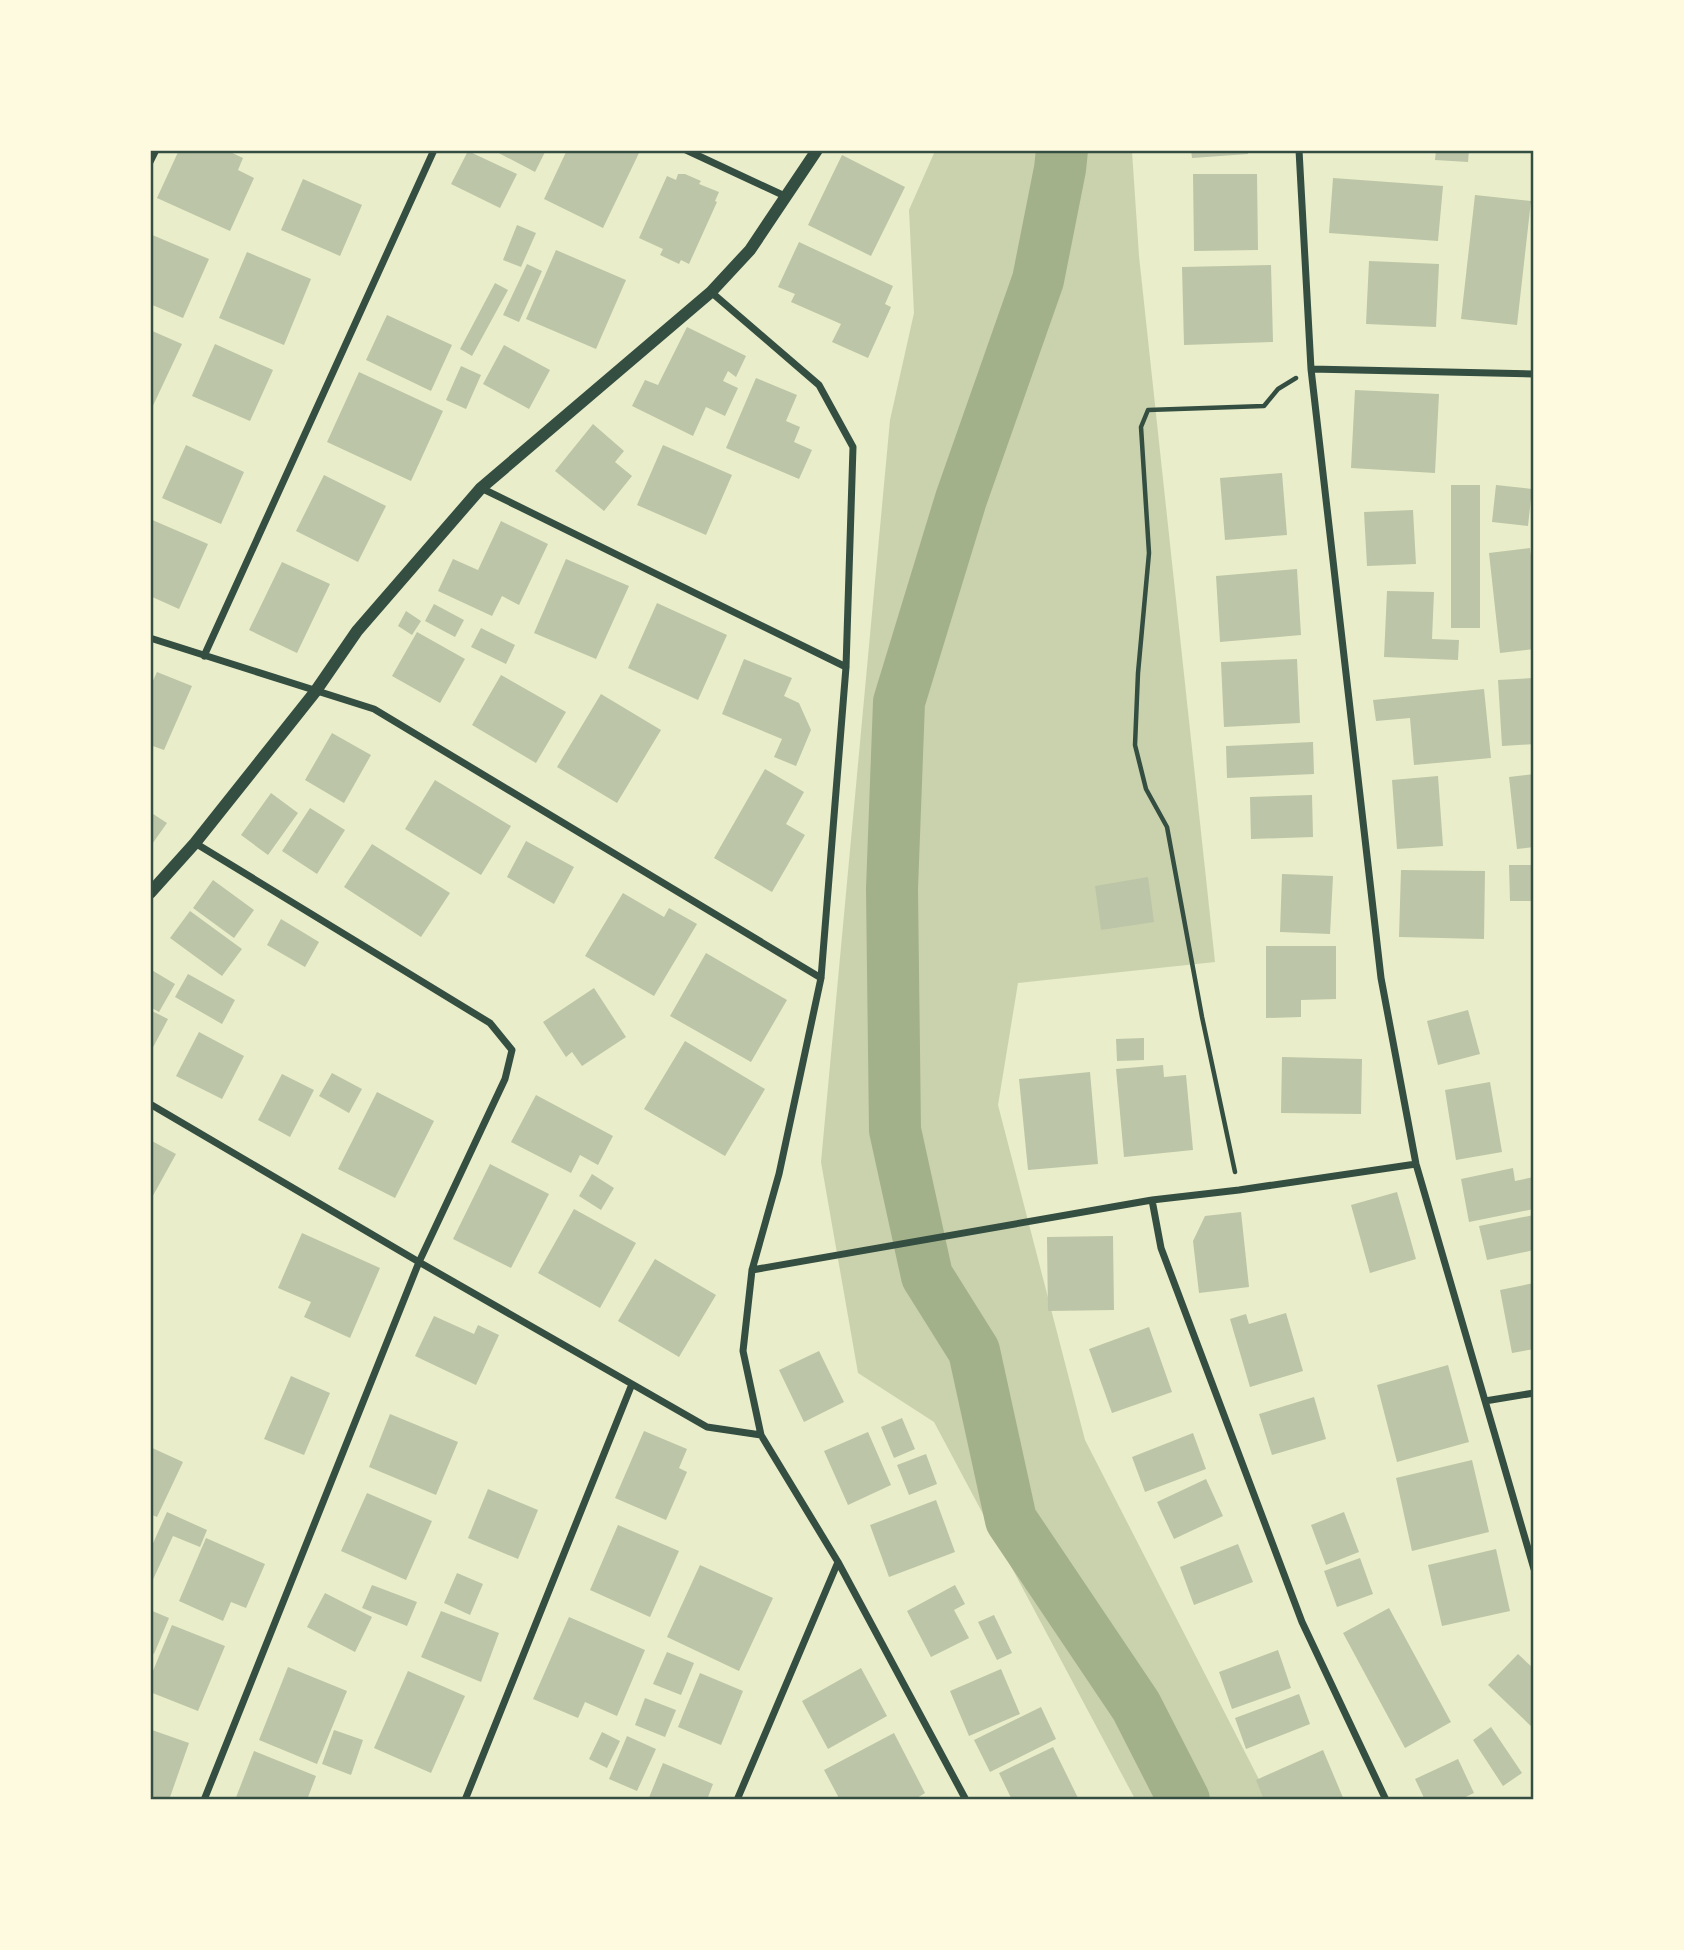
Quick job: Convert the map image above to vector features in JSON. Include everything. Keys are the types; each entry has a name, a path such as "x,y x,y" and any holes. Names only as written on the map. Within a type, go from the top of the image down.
{"street":[{"path":"150,162 156,150"},
{"path":"204,656 434,150"},
{"path":"685,150 787,197"},
{"path":"150,893 195,843 315,692 357,631 481,488 711,292 750,250 817,150"},
{"path":"1298,150 1311,369 1381,978 1416,1164 1534,1569"},
{"path":"711,292 819,385 853,447 846,667 821,978 779,1174 752,1270 743,1351 761,1435 838,1562 966,1800"},
{"path":"1311,369 1534,374"},
{"path":"481,488 846,667"},
{"path":"150,638 374,709 821,978"},
{"path":"195,843 490,1023 512,1051 505,1079 419,1262 204,1800"},
{"path":"150,1104 707,1427 761,1435"},
{"path":"752,1270 1153,1200 1416,1164"},
{"path":"1153,1200 1161,1248 1301,1622 1386,1800"},
{"path":"465,1800 632,1384"},
{"path":"1485,1401 1534,1393"},
{"path":"737,1800 838,1562"}],"path":[{"path":"1238,1190 1202,1017 1167,827 1146,789 1135,745 1138,673 1149,553 1141,427 1148,410 1264,406 1278,389 1311,369"}],"green space":[{"path":"935,151 1132,151 1139,256 1215,962 1018,983 998,1105 1085,1440 1269,1799 1135,1799 934,1422 858,1373 821,1162 890,420 914,313 909,210"}],"building":[{"path":"179,150 226,150 243,158 238,170 254,178 230,231 157,198"},
{"path":"493,150 546,150 535,172"},
{"path":"567,150 633,150 639,153 603,228 544,199"},
{"path":"1191,150 1248,150 1248,154 1192,158"},
{"path":"1436,150 1469,150 1468,162 1435,160"},
{"path":"468,151 517,174 500,208 451,184"},
{"path":"842,155 905,187 871,256 808,225"},
{"path":"678,174 701,181 699,184 719,192 689,264 681,260 679,264 660,255 663,249 639,238 667,176 676,180"},
{"path":"1193,174 1257,174 1258,250 1194,251"},
{"path":"1333,178 1443,186 1438,241 1329,233"},
{"path":"303,179 362,205 340,256 281,230"},
{"path":"1475,195 1531,201 1517,325 1461,319"},
{"path":"517,225 536,233 521,267 503,260"},
{"path":"150,234 209,259 183,318 150,304"},
{"path":"799,242 893,286 885,304 891,307 868,358 832,342 841,324 791,302 795,294 778,287"},
{"path":"556,250 626,280 596,349 526,319"},
{"path":"247,252 311,279 284,345 219,318"},
{"path":"1369,261 1439,264 1436,327 1366,324"},
{"path":"527,264 542,271 519,322 503,315"},
{"path":"1271,265 1273,342 1184,345 1182,267"},
{"path":"495,283 508,290 472,356 460,349"},
{"path":"387,315 452,345 431,391 366,360"},
{"path":"687,327 746,356 736,377 728,371 723,381 738,388 725,416 706,407 693,436 632,406 645,380 658,385"},
{"path":"150,330 182,344 150,412"},
{"path":"215,344 273,370 250,421 192,396"},
{"path":"504,345 550,370 529,409 483,384"},
{"path":"461,366 481,375 466,409 446,400"},
{"path":"359,372 443,411 411,481 327,442"},
{"path":"756,378 797,395 786,421 800,427 794,442 812,450 799,479 726,448"},
{"path":"1355,390 1439,394 1435,473 1351,468"},
{"path":"593,424 624,451 615,462 632,476 604,511 555,471"},
{"path":"186,445 244,472 221,524 162,498"},
{"path":"663,445 732,475 706,535 637,505"},
{"path":"1282,473 1287,535 1225,540 1220,478"},
{"path":"324,475 386,506 358,562 296,531"},
{"path":"1451,485 1480,485 1480,628 1451,628"},
{"path":"1496,485 1532,489 1528,526 1492,522"},
{"path":"1413,510 1416,564 1367,566 1364,512"},
{"path":"150,519 208,544 179,609 150,596"},
{"path":"501,521 548,544 519,605 502,596 492,616 438,591 453,559 478,570"},
{"path":"1530,548 1534,579 1534,649 1500,653 1489,553"},
{"path":"566,559 629,586 596,659 534,633"},
{"path":"282,562 330,584 297,653 249,630"},
{"path":"1297,569 1301,635 1220,642 1216,576"},
{"path":"1387,591 1434,592 1432,639 1459,640 1458,660 1384,657"},
{"path":"657,603 727,635 698,700 628,668"},
{"path":"434,604 464,620 455,637 425,621"},
{"path":"406,611 421,621 412,635 398,626"},
{"path":"481,628 515,645 506,664 471,647"},
{"path":"417,632 465,659 440,703 392,676"},
{"path":"744,659 792,678 784,696 799,703 811,730 796,766 774,757 782,739 722,714"},
{"path":"1297,659 1300,723 1224,727 1221,662"},
{"path":"157,672 192,686 164,750 150,745 150,687"},
{"path":"501,675 566,712 536,763 472,725"},
{"path":"1534,678 1534,744 1502,746 1498,680"},
{"path":"1484,689 1491,758 1414,765 1410,718 1376,721 1373,700"},
{"path":"601,694 661,730 617,803 557,767"},
{"path":"332,733 371,755 344,803 305,780"},
{"path":"1313,742 1314,774 1227,778 1226,746"},
{"path":"765,769 804,792 786,824 805,835 772,892 714,858"},
{"path":"1534,774 1534,847 1517,849 1509,777"},
{"path":"1438,776 1443,846 1397,849 1392,780"},
{"path":"435,780 511,826 481,875 405,829"},
{"path":"271,793 298,813 268,855 241,835"},
{"path":"1312,795 1313,837 1251,839 1250,797"},
{"path":"310,808 345,830 317,874 282,851"},
{"path":"150,812 167,823 150,847"},
{"path":"526,841 574,867 554,904 507,877"},
{"path":"372,844 450,893 421,937 344,887"},
{"path":"1509,865 1534,865 1534,901 1510,901"},
{"path":"1401,870 1485,871 1484,939 1399,937"},
{"path":"1282,874 1333,876 1330,934 1280,932"},
{"path":"1148,877 1154,922 1101,930 1095,886"},
{"path":"213,880 254,910 234,938 193,908"},
{"path":"623,893 664,917 669,908 697,924 654,996 585,956"},
{"path":"190,911 242,949 222,976 170,938"},
{"path":"281,919 319,942 305,967 267,945"},
{"path":"1266,946 1336,946 1336,999 1301,1000 1301,1017 1266,1018"},
{"path":"706,953 787,1000 751,1062 670,1016"},
{"path":"150,969 175,984 159,1012 150,1007"},
{"path":"188,974 235,1000 222,1024 175,997"},
{"path":"594,988 626,1037 582,1066 572,1052 566,1057 543,1022"},
{"path":"150,1010 168,1019 150,1053"},
{"path":"1468,1010 1480,1054 1438,1065 1427,1021"},
{"path":"199,1032 244,1056 222,1099 176,1076"},
{"path":"1144,1038 1144,1060 1117,1061 1116,1039"},
{"path":"685,1041 765,1089 725,1156 644,1109"},
{"path":"1282,1057 1362,1059 1361,1114 1281,1113"},
{"path":"1163,1065 1164,1077 1186,1075 1193,1150 1124,1157 1116,1069"},
{"path":"1090,1072 1098,1164 1028,1170 1019,1079"},
{"path":"332,1073 362,1089 349,1113 319,1096"},
{"path":"282,1074 314,1090 290,1137 258,1120"},
{"path":"1490,1082 1502,1152 1456,1160 1445,1090"},
{"path":"377,1092 434,1121 395,1198 338,1169"},
{"path":"536,1095 613,1136 598,1165 580,1155 571,1173 511,1142"},
{"path":"150,1140 176,1154 150,1201"},
{"path":"490,1164 549,1194 511,1268 453,1239"},
{"path":"1513,1168 1515,1181 1534,1177 1534,1209 1469,1222 1461,1179"},
{"path":"592,1174 614,1188 601,1210 579,1196"},
{"path":"1397,1192 1416,1259 1370,1273 1351,1205"},
{"path":"574,1209 636,1243 600,1308 538,1273"},
{"path":"1241,1212 1249,1287 1199,1293 1193,1241 1205,1216"},
{"path":"1534,1215 1534,1250 1487,1260 1479,1226"},
{"path":"302,1233 380,1268 350,1338 304,1317 311,1302 278,1288"},
{"path":"1113,1236 1114,1310 1048,1311 1047,1237"},
{"path":"655,1259 716,1295 679,1357 618,1321"},
{"path":"1534,1283 1534,1349 1512,1353 1500,1290"},
{"path":"1286,1313 1303,1371 1250,1387 1230,1319 1246,1314 1249,1324"},
{"path":"434,1316 474,1334 478,1325 499,1335 476,1385 415,1356"},
{"path":"1149,1327 1172,1392 1112,1413 1089,1349"},
{"path":"819,1351 844,1402 804,1422 779,1370"},
{"path":"1448,1365 1469,1442 1397,1462 1377,1385"},
{"path":"291,1376 330,1393 304,1455 264,1439"},
{"path":"1314,1397 1326,1439 1272,1455 1259,1414"},
{"path":"390,1414 458,1442 436,1495 369,1467"},
{"path":"902,1418 915,1449 894,1458 881,1427"},
{"path":"644,1431 687,1449 679,1468 687,1472 666,1520 615,1498"},
{"path":"868,1432 891,1485 848,1505 824,1451"},
{"path":"1193,1433 1206,1469 1145,1492 1132,1457"},
{"path":"150,1447 183,1462 157,1517 150,1514"},
{"path":"926,1454 937,1484 909,1495 897,1465"},
{"path":"1472,1460 1489,1532 1412,1551 1396,1478"},
{"path":"1206,1479 1223,1516 1174,1539 1157,1502"},
{"path":"488,1489 538,1510 518,1559 468,1538"},
{"path":"367,1493 432,1521 406,1580 341,1551"},
{"path":"936,1500 955,1552 889,1577 870,1525"},
{"path":"167,1512 207,1530 200,1547 173,1536 150,1586 150,1550"},
{"path":"1344,1512 1359,1552 1326,1565 1311,1525"},
{"path":"618,1525 679,1551 650,1617 590,1590"},
{"path":"206,1538 265,1564 246,1608 231,1602 223,1621 179,1601"},
{"path":"1238,1544 1253,1582 1194,1605 1180,1567"},
{"path":"1496,1549 1510,1611 1442,1626 1428,1565"},
{"path":"1360,1558 1373,1594 1337,1607 1324,1571"},
{"path":"700,1565 773,1598 739,1671 667,1637"},
{"path":"457,1573 483,1584 470,1615 444,1603"},
{"path":"372,1585 417,1602 407,1626 362,1608"},
{"path":"955,1585 965,1604 954,1610 969,1638 931,1657 907,1611"},
{"path":"325,1593 372,1617 355,1652 307,1627"},
{"path":"1389,1608 1451,1722 1405,1748 1343,1633"},
{"path":"150,1610 169,1618 154,1654 150,1652"},
{"path":"441,1611 499,1633 481,1682 421,1657"},
{"path":"994,1615 1012,1653 997,1660 978,1622"},
{"path":"569,1617 645,1650 617,1716 585,1702 578,1718 533,1699"},
{"path":"172,1625 225,1646 198,1711 150,1692 150,1678"},
{"path":"1278,1650 1291,1688 1232,1709 1219,1672"},
{"path":"667,1652 694,1663 681,1695 653,1684"},
{"path":"1518,1654 1534,1669 1534,1729 1488,1685"},
{"path":"288,1667 347,1691 317,1764 259,1740"},
{"path":"861,1668 887,1716 828,1749 802,1701"},
{"path":"1001,1669 1020,1714 969,1736 950,1691"},
{"path":"408,1671 465,1696 431,1773 374,1748"},
{"path":"700,1673 743,1691 721,1745 678,1727"},
{"path":"1299,1694 1310,1724 1246,1749 1235,1718"},
{"path":"645,1698 676,1710 665,1737 635,1725"},
{"path":"1041,1707 1056,1739 990,1772 974,1740"},
{"path":"1491,1727 1522,1773 1503,1786 1473,1740"},
{"path":"152,1730 189,1743 169,1800 150,1796"},
{"path":"334,1730 363,1740 351,1775 322,1764"},
{"path":"602,1732 620,1741 607,1768 589,1759"},
{"path":"894,1733 925,1793 914,1800 840,1800 824,1770"},
{"path":"627,1736 656,1749 637,1791 609,1779"},
{"path":"1053,1747 1079,1800 1012,1800 999,1773"},
{"path":"1323,1750 1344,1800 1264,1800 1256,1780"},
{"path":"254,1751 316,1776 307,1800 235,1800"},
{"path":"1458,1759 1474,1793 1459,1800 1425,1800 1415,1779"},
{"path":"663,1763 713,1784 707,1800 648,1800"}],"waterway":[{"path":"1062,150 1038,280 961,499 899,702 892,889 895,1130 927,1276 974,1351 1011,1520 1136,1706 1184,1800"}]}
